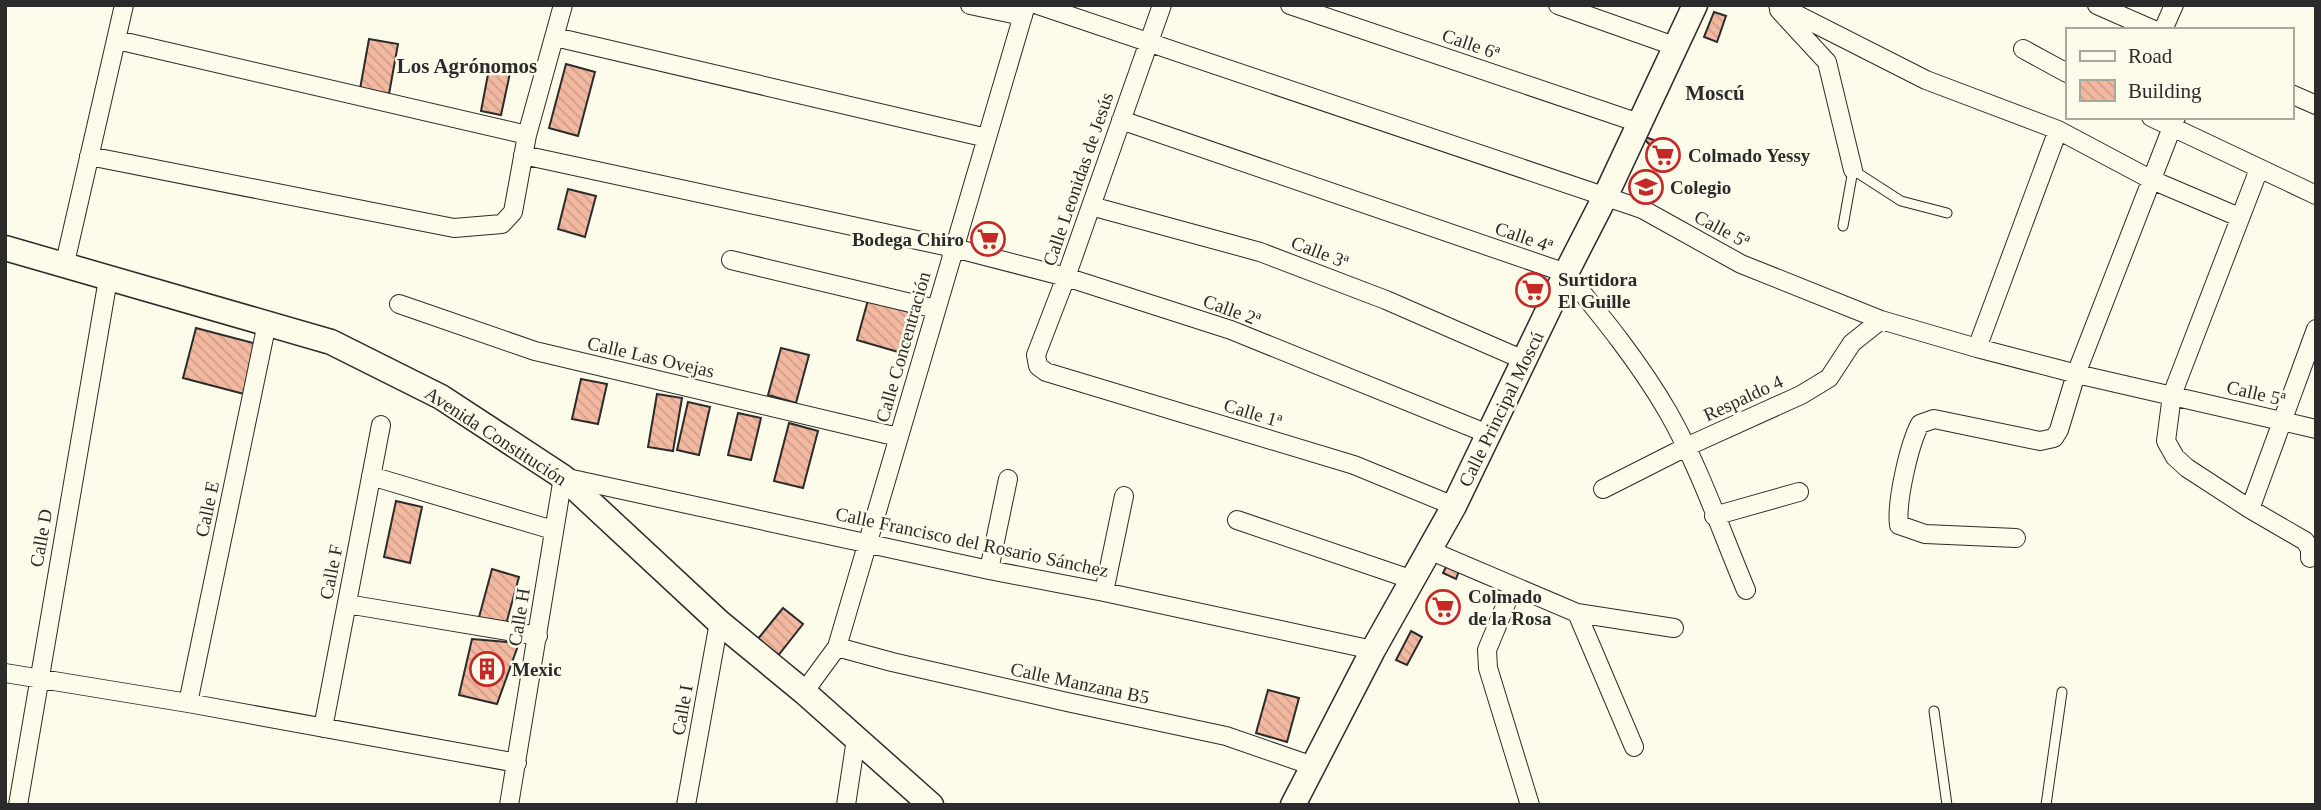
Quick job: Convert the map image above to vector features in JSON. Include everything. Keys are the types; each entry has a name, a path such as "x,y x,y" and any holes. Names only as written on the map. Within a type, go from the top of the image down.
{"street":[{"path":"64,267 124,5"},
{"path":"970,5 1024,11"},
{"name":"Calle 5ª","path":"1038,5 1606,195 1642,209 1741,264 1881,320 2076,374 2316,429"},
{"name":"Calle Leonidas de Jesús","path":"1038,366 1036,355 1162,5"},
{"name":"Calle 6ª","path":"1290,5 1639,123"},
{"path":"1558,5 1677,47"},
{"name":"Calle Principal Moscú","path":"1293,805 1373,650 1454,506 1606,195 1695,5"},
{"path":"1776,5 1926,80 2058,130 2152,180 2239,217"},
{"path":"1776,5 1827,62 1853,170"},
{"path":"2096,5 2149,28"},
{"path":"2164,28 2174,5"},
{"path":"89,156 454,228 502,224 513,212 527,135 555,37 557,6"},
{"name":"Calle Concentración","path":"804,692 837,647 1024,11"},
{"path":"555,37 986,138"},
{"path":"117,40 527,135"},
{"path":"2023,49 2066,72"},
{"path":"2293,95 2316,105"},
{"name":"Calle 4ª","path":"1121,120 1566,273 1644,373 1686,447 1746,590"},
{"path":"2017,538 1925,534 1899,525 1897,511 1914,436 1920,424 1934,419 2040,441 2054,438 2059,430 2076,374 2174,123 2259,169 2316,195"},
{"path":"1976,348 2058,130"},
{"name":"Calle 2ª","path":"523,155 954,248 1066,277 1231,330 1488,434"},
{"path":"2259,169 2172,395 2166,441 2175,457 2187,468 2305,541 2310,549 2310,558"},
{"name":"Calle 3ª","path":"1091,206 1260,251 1386,300 1525,361"},
{"name":"Avenida Constitución","path":"5,248 331,342 441,397 563,477 719,622 804,692 931,805"},
{"path":"731,260 936,309"},
{"name":"Calle D","path":"18,805 108,279"},
{"name":"Calle Las Ovejas","path":"399,304 535,351 898,437"},
{"name":"Respaldo 4","path":"1603,489 1686,447 1801,395 1829,378 1853,343 1881,320"},
{"name":"Calle E","path":"188,703 267,323"},
{"path":"2250,509 2316,329"},
{"name":"Calle 1ª","path":"1038,366 1046,372 1354,465 1454,506"},
{"name":"Calle F","path":"323,728 381,425"},
{"path":"371,475 553,530"},
{"name":"Calle H","path":"509,805 563,477"},
{"name":"Calle Francisco del Rosario Sánchez","path":"563,477 1373,650"},
{"path":"989,570 1008,479"},
{"path":"1714,516 1799,492"},
{"path":"1104,592 1124,496"},
{"path":"1237,520 1413,580"},
{"path":"1429,550 1577,613 1674,628"},
{"path":"1513,587 1487,650 1488,668 1530,805"},
{"path":"347,604 538,636"},
{"path":"1577,613 1634,747"},
{"name":"Calle I","path":"686,805 719,622"},
{"name":"Calle Manzana B5","path":"837,647 1014,690 1226,736 1312,766"},
{"path":"5,673 188,703 517,763"},
{"path":"846,805 856,739"}],"lane":[{"path":"1843,226 1853,170 1900,201 1947,213"},
{"path":"2046,805 2062,692"},
{"path":"1934,711 1948,805"}],"building":[{"path":"1714,12 1726,16 1717,42 1704,37"},
{"path":"369,39 398,44 389,94 360,89"},
{"path":"566,64 595,72 578,136 549,128"},
{"path":"489,69 510,73 501,115 481,111"},
{"name":"Colmado Yessy","path":"1642,136 1672,146 1665,163"},
{"path":"568,189 596,196 585,237 558,229"},
{"path":"868,300 916,314 905,354 857,340"},
{"path":"196,328 257,344 244,394 183,378"},
{"path":"781,348 809,355 796,403 768,395"},
{"path":"581,379 607,384 598,424 572,419"},
{"path":"657,394 682,398 673,451 648,447"},
{"path":"688,402 710,407 699,455 677,450"},
{"path":"738,413 761,418 751,460 728,455"},
{"path":"789,423 818,431 803,488 774,481"},
{"path":"396,501 422,507 410,563 384,557"},
{"path":"1447,565 1459,571 1456,579 1443,573"},
{"path":"492,569 519,577 505,628 478,621"},
{"name":"Colmado de la Rosa","path":"1437,597 1455,607 1449,617 1431,606"},
{"path":"783,608 803,624 777,657 757,640"},
{"path":"1411,631 1422,637 1407,665 1396,660"},
{"name":"Mexic","path":"472,639 519,643 497,704 459,695"},
{"path":"1268,690 1299,698 1287,742 1256,733"}],"place":[{"name":"Colmado Yessy","path":"1663,155"},
{"name":"Colegio","path":"1646,187"},
{"name":"Bodega Chiro","path":"988,239"},
{"name":"Surtidora El Guille","path":"1533,290"},
{"name":"Colmado de la Rosa","path":"1443,607"},
{"name":"Mexic","path":"487,669"}],"district":[{"name":"Los Agrónomos","path":"467,66"},
{"name":"Moscú","path":"1715,93"}]}
